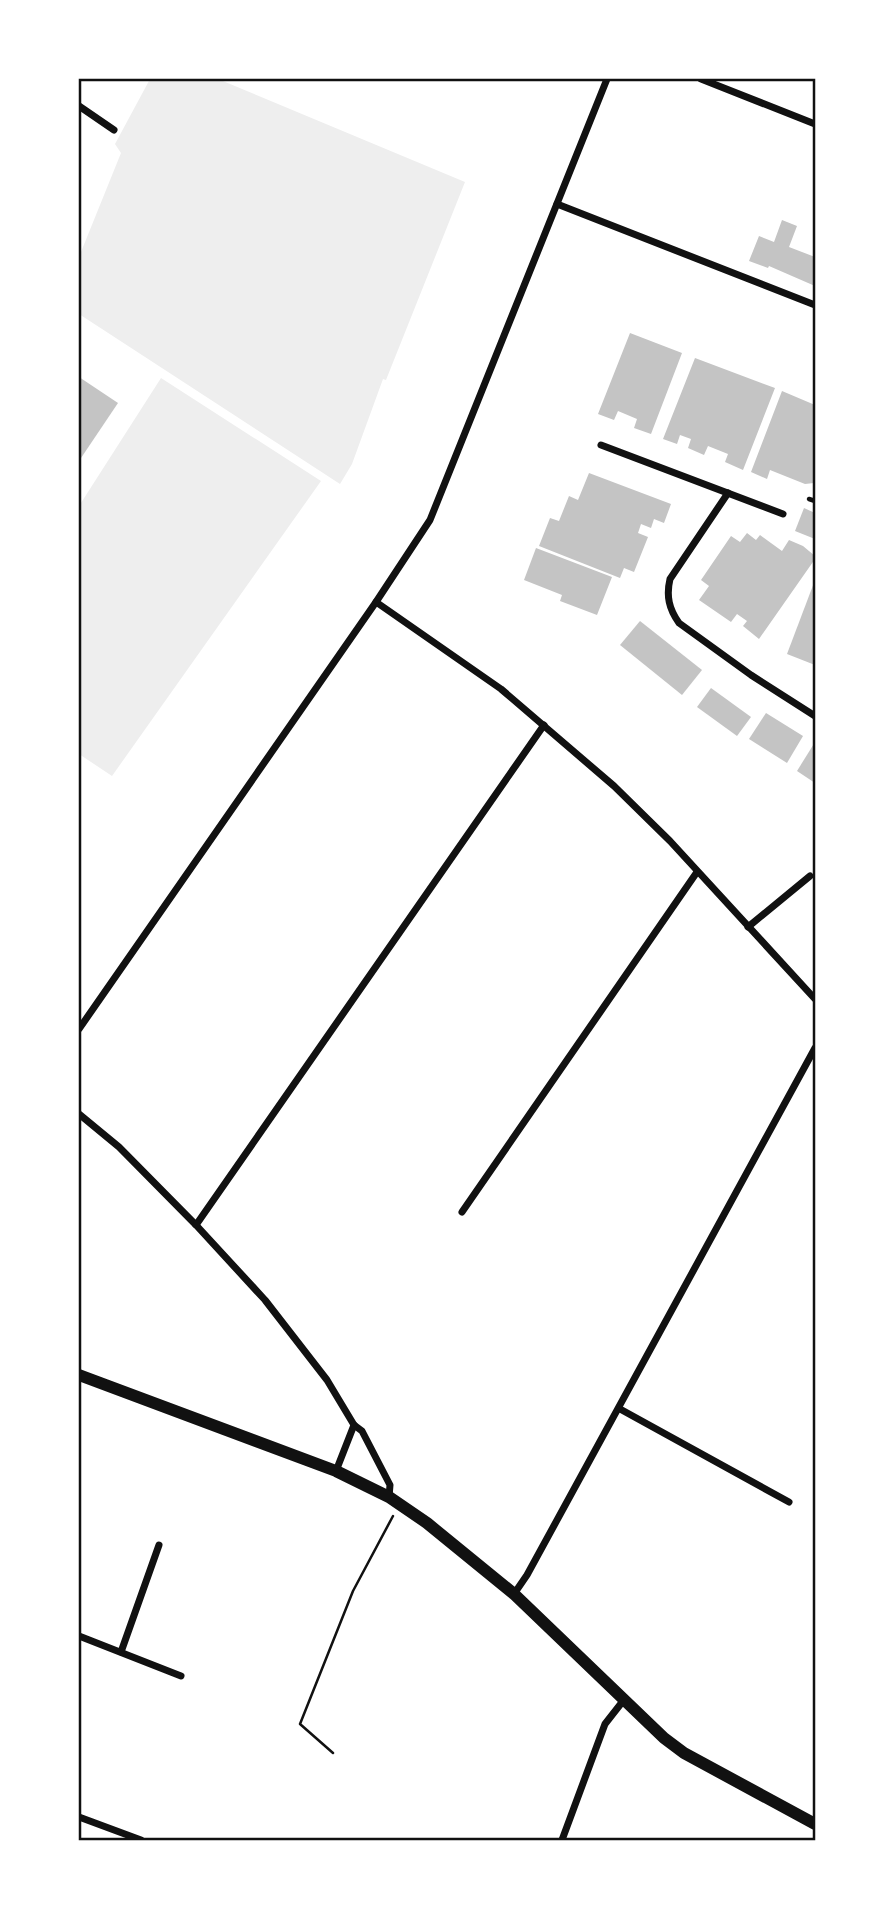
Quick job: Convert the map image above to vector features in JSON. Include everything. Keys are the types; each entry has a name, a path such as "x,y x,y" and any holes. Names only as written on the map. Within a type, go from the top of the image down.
{"street":[{"path":"79,1029 425,530 607,79"},
{"path":"701,79 815,124"},
{"path":"79,106 114,130"},
{"path":"557,204 815,305"},
{"path":"601,445 783,514"},
{"path":"728,493 670,579 667,590 673,614 679,624 815,716"},
{"path":"376,601 483,676 614,786 670,841 815,997"},
{"path":"196,1225 544,725"},
{"path":"462,1212 697,872"},
{"path":"748,928 810,876"},
{"path":"514,1594 620,1409 815,1048"},
{"path":"79,1114 119,1147 196,1225 273,1310 327,1380 354,1425 362,1431 390,1485 394,1500"},
{"path":"79,1375 335,1471 394,1500 427,1523 514,1594 624,1701 684,1753 815,1824"},
{"path":"620,1409 789,1502"},
{"path":"335,1471 354,1425"},
{"path":"121,1652 159,1545"},
{"path":"79,1636 181,1676"},
{"path":"562,1840 605,1724 624,1701"},
{"path":"79,1817 141,1840"}],"path":[{"path":"333,1753 300,1724 353,1591 394,1500"}],"shaded area":[{"path":"150,79 218,79 465,182 386,380 383,379 352,464 340,484 79,314 79,251 81,252 121,153 115,144"},
{"path":"161,378 321,481 112,776 79,754 79,506"}],"building":[{"path":"782,220 797,226 789,247 815,257 815,286 769,266 768,268 749,261 759,236 774,242"},
{"path":"630,333 682,353 651,434 634,428 637,419 618,411 614,420 598,414"},
{"path":"695,358 775,388 743,470 725,462 728,454 708,446 704,455 688,448 691,439 680,435 677,444 663,439"},
{"path":"79,377 118,403 79,461"},
{"path":"782,391 815,405 814,483 805,484 770,470 767,479 751,472"},
{"path":"589,473 671,504 664,523 654,519 651,528 641,524 638,533 648,537 634,572 624,568 620,578 539,546 550,518 559,521 569,496 578,500"},
{"path":"804,508 815,513 815,539 795,531"},
{"path":"747,533 756,540 760,535 782,551 789,540 803,546 815,556 759,639 743,626 747,621 737,614 731,622 699,600 709,586 701,580 731,536 740,542"},
{"path":"536,548 612,577 597,615 560,601 562,595 524,580"},
{"path":"815,580 815,665 787,654"},
{"path":"640,621 702,670 682,695 620,645"},
{"path":"711,688 751,717 737,736 697,707"},
{"path":"766,713 803,736 787,763 749,739"},
{"path":"815,742 815,783 797,771"}]}
